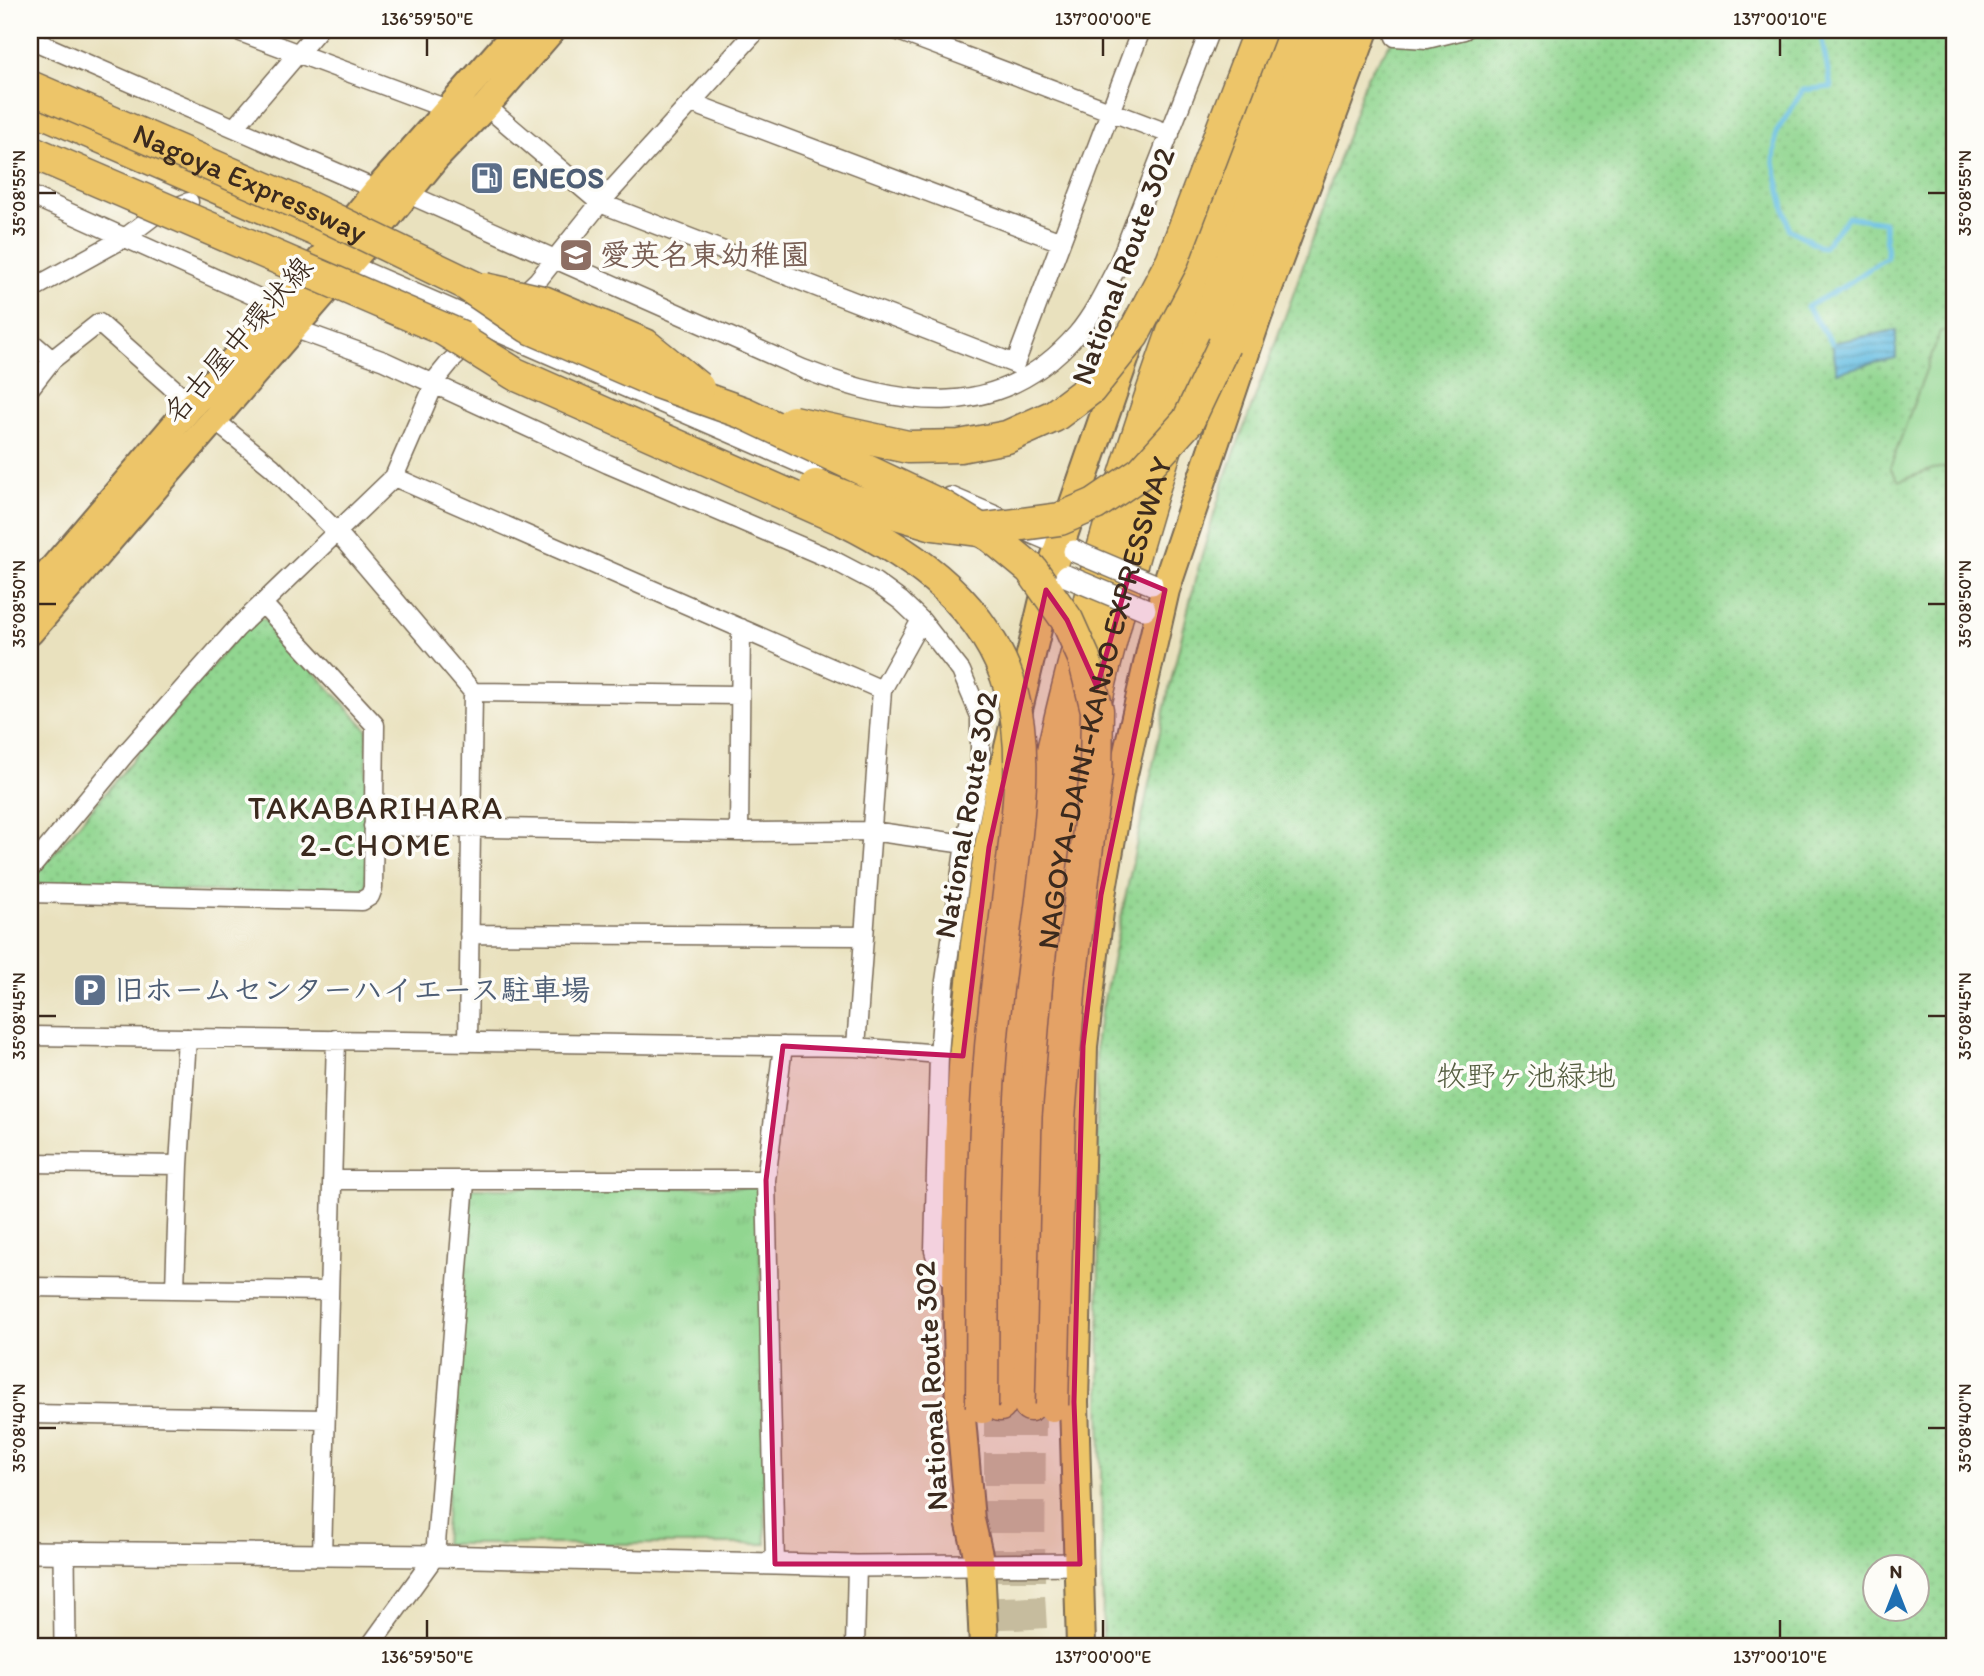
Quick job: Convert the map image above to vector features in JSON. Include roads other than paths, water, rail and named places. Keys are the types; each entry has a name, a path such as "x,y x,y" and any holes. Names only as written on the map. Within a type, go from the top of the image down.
{"highway":[{"name":"National Route 302","path":"984,1646 980,1564 970,1520 960,1407 957,1288 961,1089 977,930 989,847 1002,777 1087,467 1150,283 1244,30"},
{"path":"744,413 908,447 960,446 1007,437 1054,416 1090,389 1133,335 1172,261 1260,30"},
{"name":"NAGOYA-DAINI-KANJO EXPRESSWAY","path":"1016,1405 1009,1150 1015,1036 1026,912 1042,807 1068,688 1104,545 1179,316 1288,30"},
{"name":"NAGOYA-DAINI-KANJO EXPRESSWAY","path":"1016,1405 1040,1025 1052,914 1071,804 1105,660 1152,494 1186,387 1317,30"},
{"path":"443,329 699,439 852,500 933,524 978,530 1060,519 1095,504 1142,472 1188,421 1224,345 1345,30"},
{"path":"1081,1646 1074,1402 1083,1046 1101,895 1155,600 1364,30"},
{"name":"Nagoya Expressway","path":"30,87 302,204 467,285 529,327 654,381 744,413"},
{"path":"30,106 273,220 304,241 343,252"},
{"path":"30,124 273,220"},
{"name":"Nagoya Expressway","path":"30,151 443,329"},
{"path":"443,329 515,374 877,537 914,561 959,598 993,646 1011,690 1019,737 1019,815 991,1047 983,1209 1016,1405"},
{"path":"744,413 943,507 992,536 1031,569 1067,620 1084,658 1097,710 1096,775 1070,981 1059,1117 1016,1405"}],"main road":[{"name":"名古屋中環状線","path":"343,252 377,190 518,30"},
{"name":"名古屋中環状線","path":"30,595 202,412 343,252 406,193 552,30"},
{"name":"名古屋中環状線","path":"30,632 202,412"}],"street":[{"path":"234,30 447,109"},
{"path":"234,127 318,30"},
{"path":"30,869 126,753 236,629 394,477 433,384 450,362 538,280 600,203 757,30"},
{"path":"896,30 1170,134"},
{"path":"1021,381 1015,364 1140,30"},
{"path":"406,193 845,386 892,397 972,398 1021,381 1046,363 1078,333 1099,301 1118,265 1210,30"},
{"path":"1398,30 1395,37 1427,38 1464,30"},
{"path":"30,39 377,190"},
{"path":"692,103 1061,242"},
{"path":"486,106 600,203 1015,364"},
{"path":"30,195 126,237 287,318 608,464 834,560 875,582 921,620 961,670 979,716 980,771 965,844 945,981 939,1054 934,1251 937,1261 957,1288"},
{"path":"30,290 126,237 155,215 189,202"},
{"path":"343,252 488,327 1062,560"},
{"path":"343,252 506,310 1155,600"},
{"path":"30,388 52,360 99,323 202,412 272,467 338,533 473,692 468,1041"},
{"path":"30,341 52,360"},
{"path":"394,477 882,690"},
{"path":"30,893 362,901 370,896 373,888 375,725 263,604"},
{"path":"856,1047 882,690 921,620"},
{"path":"739,832 741,628"},
{"path":"473,692 740,695"},
{"path":"373,826 739,832 871,831 965,844"},
{"path":"469,934 864,936"},
{"path":"30,1036 856,1047 939,1054"},
{"path":"175,1289 187,1038"},
{"path":"322,1555 336,1039"},
{"path":"775,1564 766,1180 783,1046"},
{"path":"30,1163 179,1165"},
{"path":"332,1180 766,1180"},
{"path":"370,1646 435,1556 465,1182"},
{"path":"30,1287 329,1291"},
{"path":"30,1414 325,1419"},
{"path":"30,1552 435,1556 857,1566 1080,1564"},
{"path":"64,1553 65,1646"},
{"path":"855,1646 857,1566"}],"water":[{"path":"1896,330 1896,358 1837,372 1832,343"}],"waterway":[{"path":"1820,30 1831,87 1803,90 1776,133 1774,163 1789,229 1823,248 1848,217 1884,222 1887,257 1807,307 1832,343"}],"tunnel":[{"path":"1000,1405 1002,1646"},
{"path":"1030,1405 1029,1595 1032,1646"}],"place":[{"name":"ENEOS","path":"487,178"},
{"name":"愛英名東幼稚園","path":"576,255"},
{"name":"旧ホームセンターハイエース駐車場","path":"90,990"}],"district":[{"name":"TAKABARIHARA 2-CHOME","path":"376,826"}],"park label":[{"name":"牧野ヶ池緑地","path":"1526,1076"}]}
